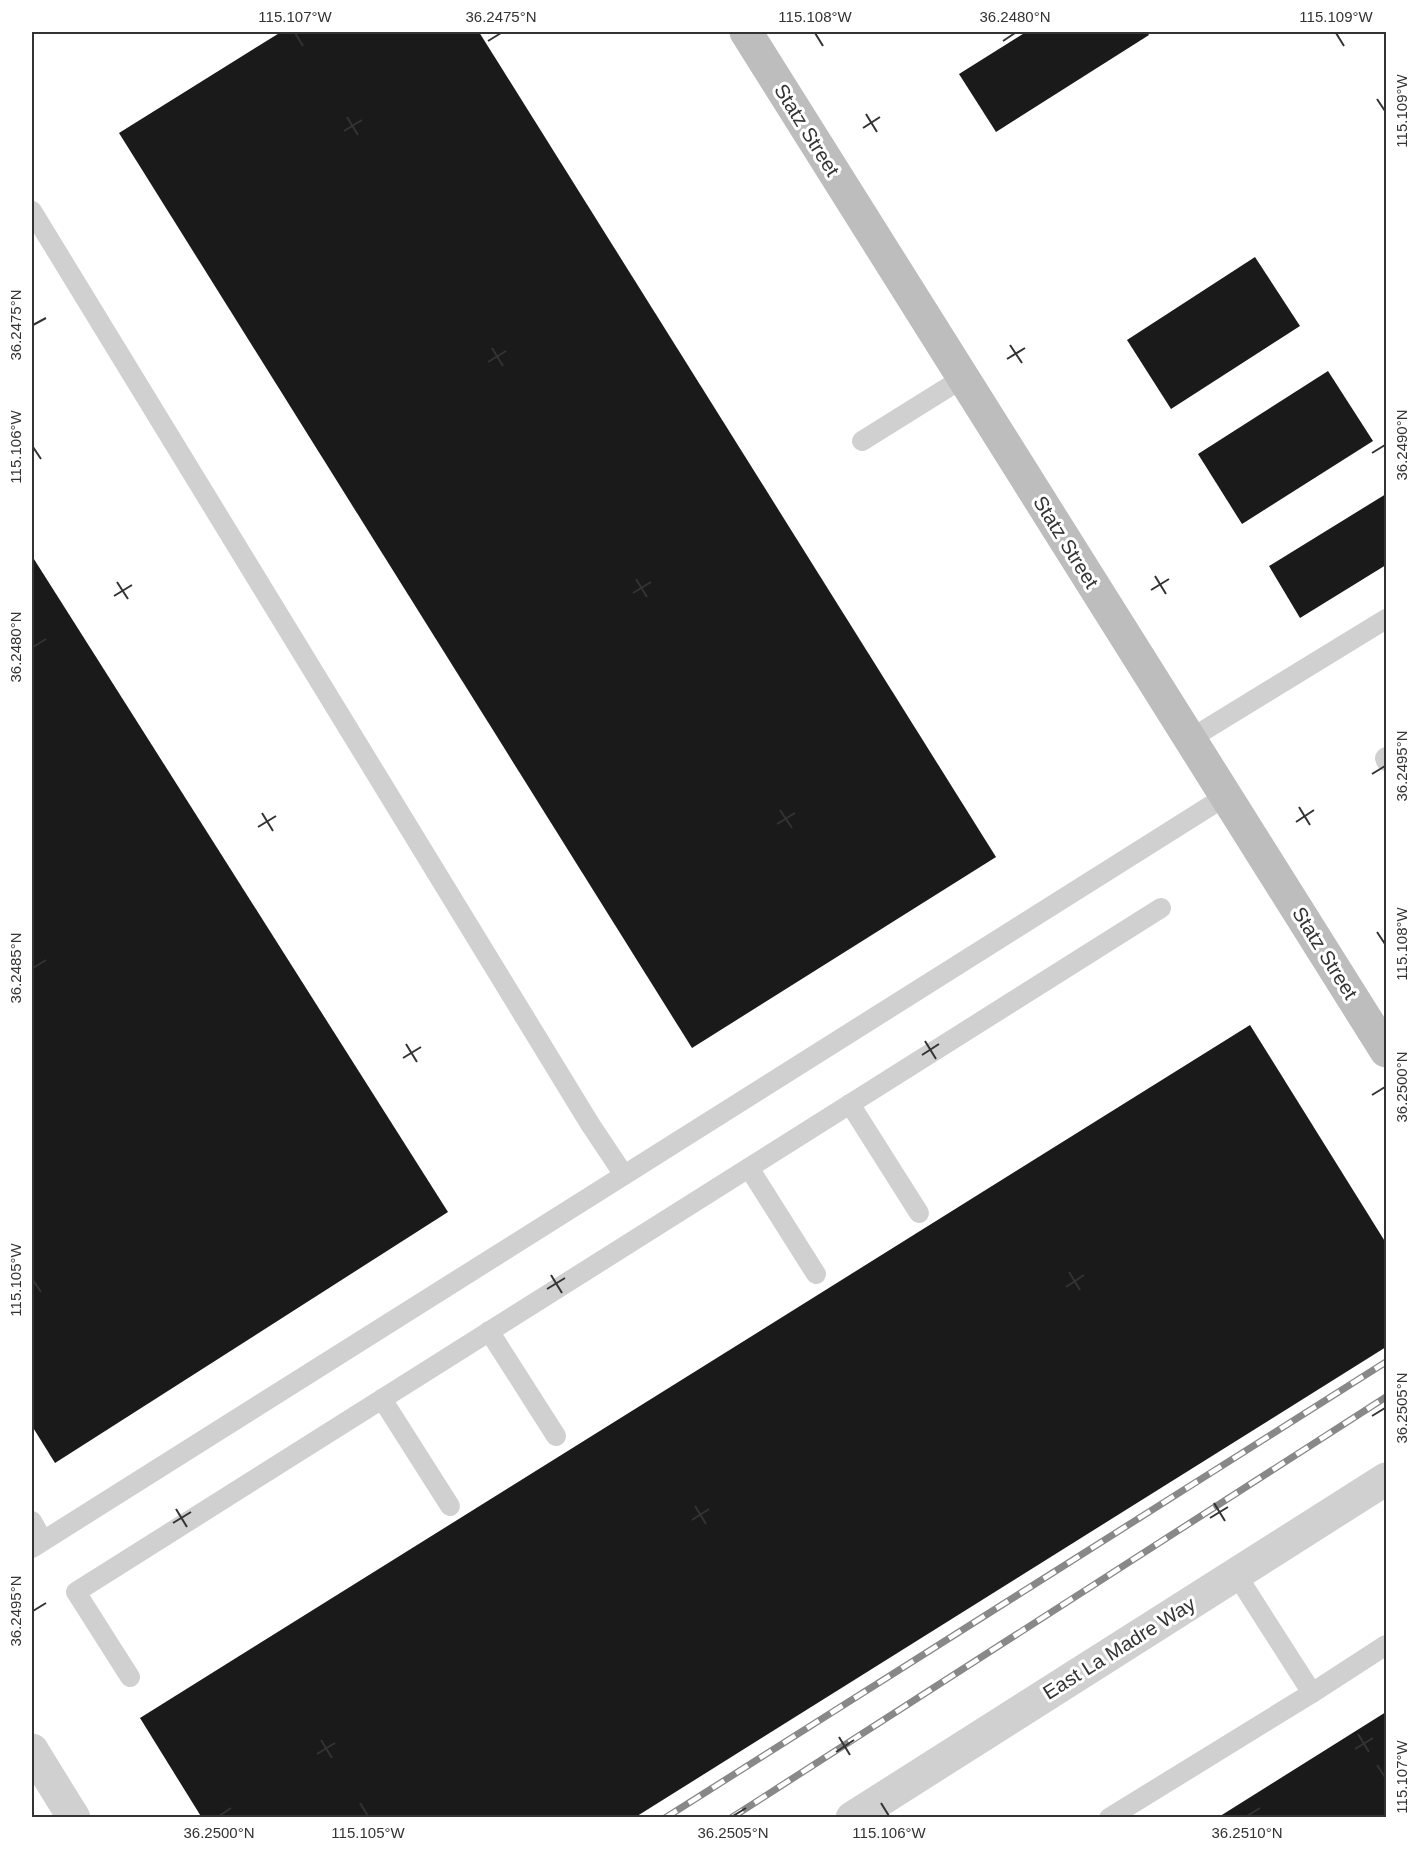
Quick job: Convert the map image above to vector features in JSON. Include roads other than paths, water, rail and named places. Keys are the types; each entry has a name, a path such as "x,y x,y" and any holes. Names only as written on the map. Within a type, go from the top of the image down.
{"street":[{"name":"Statz Street","path":"746,32 1386,1051"},
{"name":"East La Madre Way","path":"852,1818 1386,1479"},
{"path":"32,1750 74,1818"}],"lane":[{"path":"32,211 590,1124 624,1175"},
{"path":"862,441 963,378"},
{"path":"1190,739 1386,619"},
{"path":"32,1521 38,1544 1226,796"},
{"path":"130,1677 76,1592 1161,908"},
{"path":"850,1104 919,1212"},
{"path":"749,1168 816,1274"},
{"path":"489,1332 556,1436"},
{"path":"382,1399 450,1506"},
{"path":"1236,1574 1312,1693"},
{"path":"1109,1818 1386,1645"}],"railway":[{"path":"665,1818 1386,1362"},
{"path":"731,1818 1386,1397"}]}
